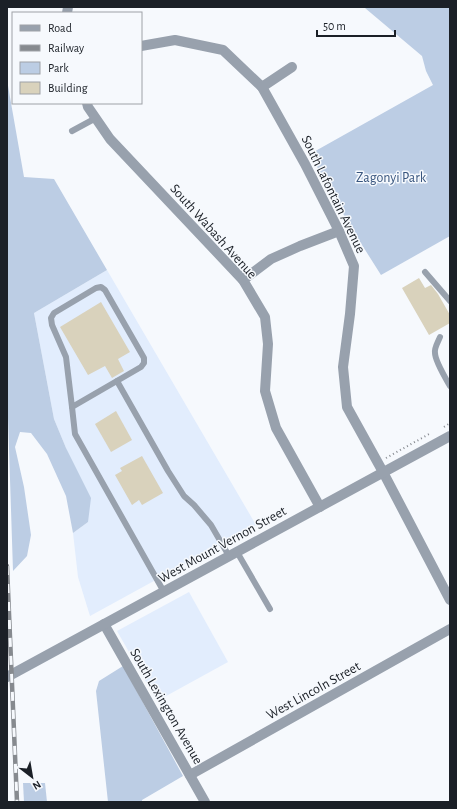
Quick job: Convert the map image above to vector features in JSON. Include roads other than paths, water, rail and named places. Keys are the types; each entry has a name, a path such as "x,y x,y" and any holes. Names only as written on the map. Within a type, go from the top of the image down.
{"street":[{"name":"South Lafontain Avenue","path":"142,46 175,40 223,50 262,87 305,164 339,231 354,266 350,314 343,367 347,407 450,600"},
{"path":"262,87 292,67"},
{"name":"South Wabash Avenue","path":"87,104 110,138 243,280 265,317 268,344 265,391 276,428 320,507"},
{"path":"243,280 271,259 339,231"},
{"name":"West Mount Vernon Street","path":"7,677 450,436"},
{"name":"South Lexington Avenue","path":"104,624 205,802"},
{"name":"West Lincoln Street","path":"190,775 450,630"}],"lane":[{"path":"72,131 96,118"},
{"path":"425,272 450,301"},
{"path":"72,407 140,367 144,363 144,358 105,290 101,287 96,288 54,313 51,318 52,325 66,357 75,434 164,592"},
{"path":"440,337 434,352 442,372 450,386"},
{"path":"117,381 168,471 184,496 211,525 233,554 270,609"}],"railway":[{"path":"7,566 17,802"}],"park label":[{"name":"Zagonyi Park","path":"391,177"}]}
